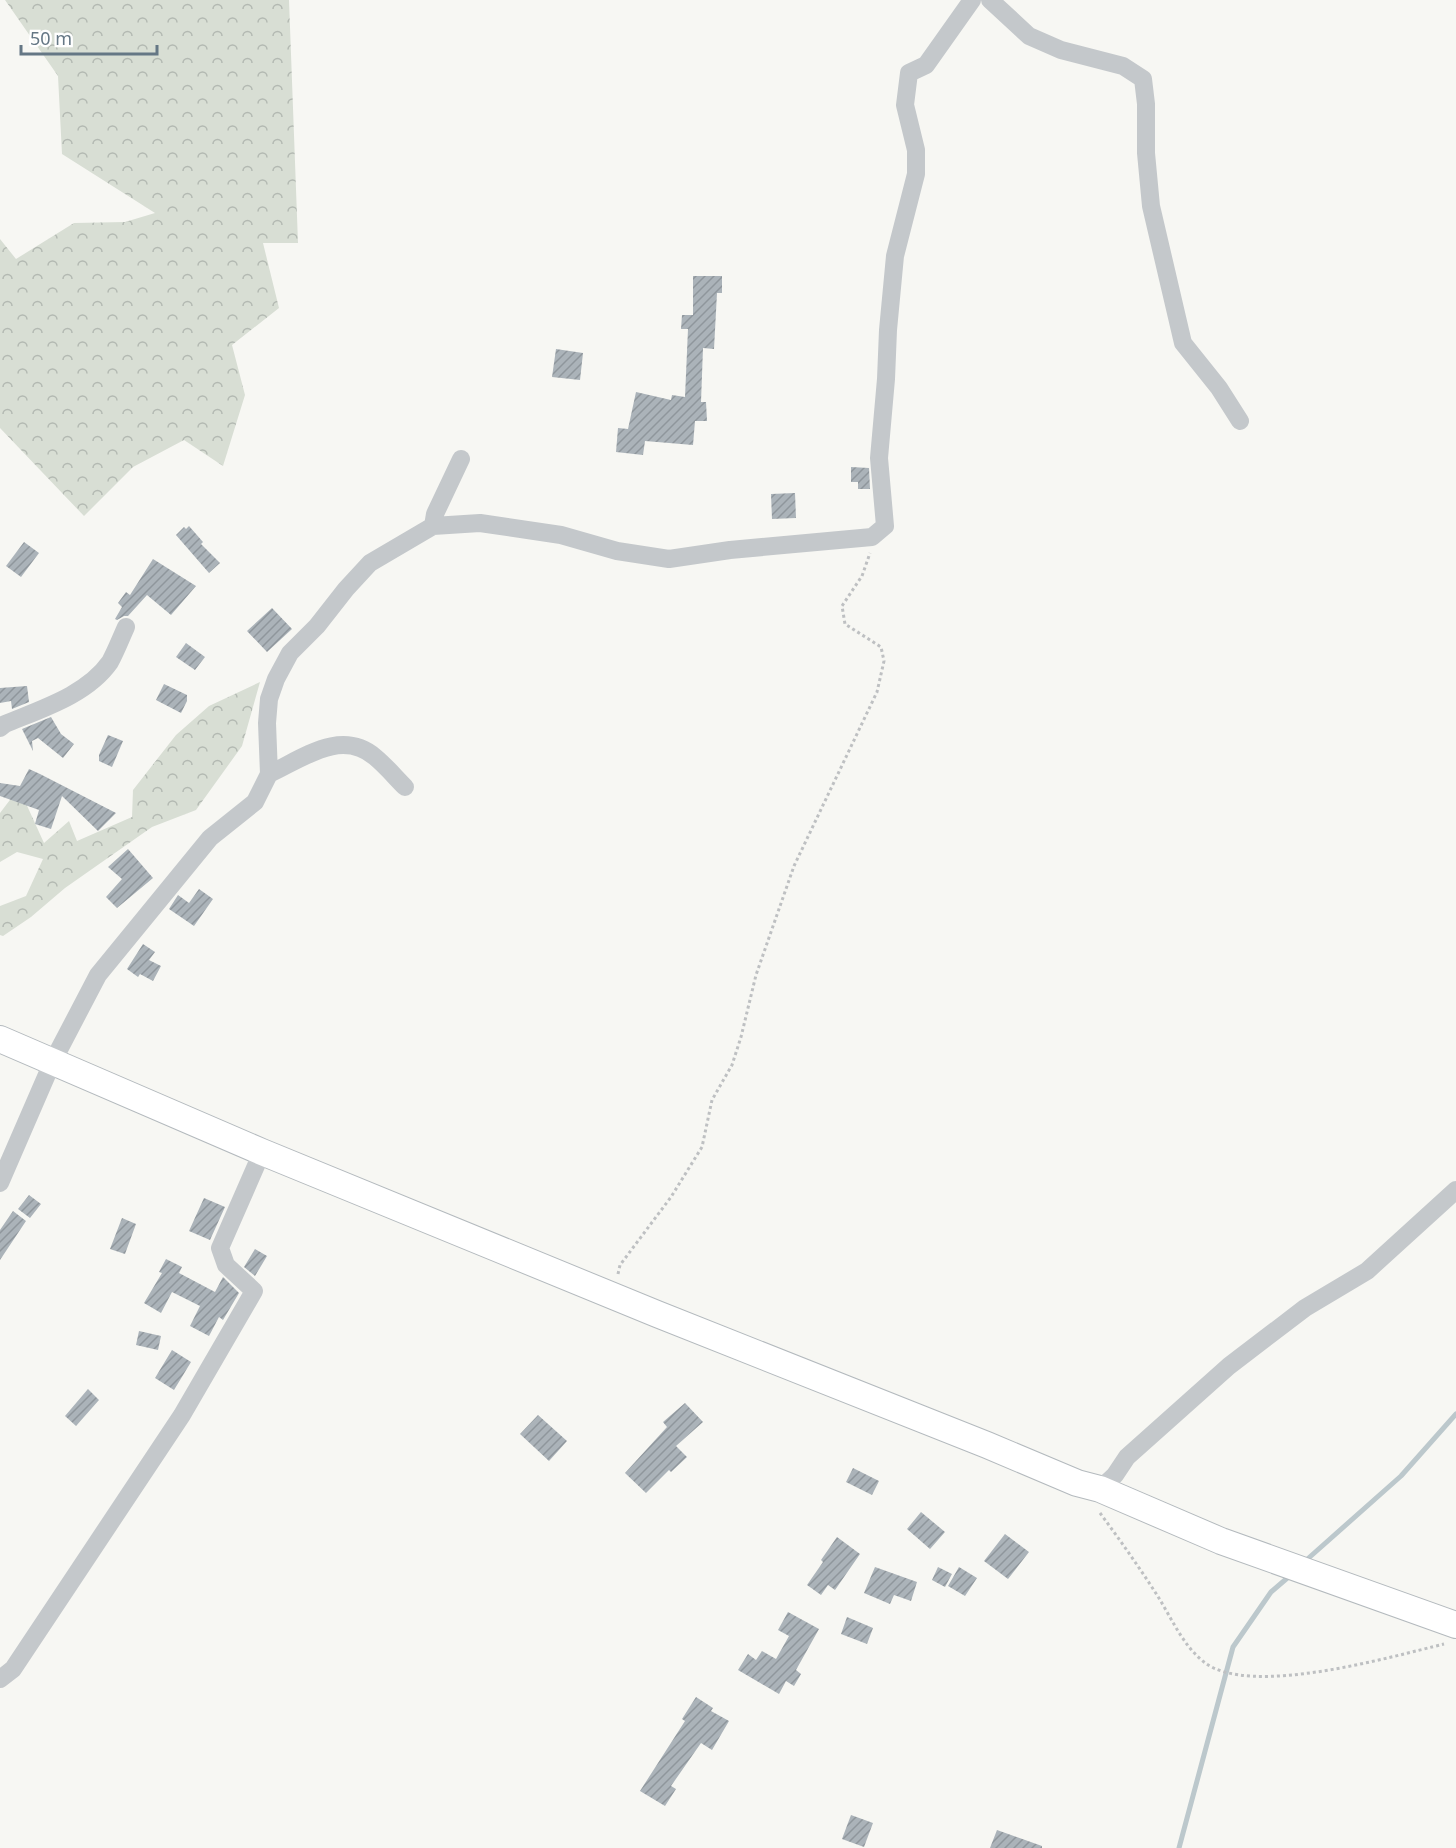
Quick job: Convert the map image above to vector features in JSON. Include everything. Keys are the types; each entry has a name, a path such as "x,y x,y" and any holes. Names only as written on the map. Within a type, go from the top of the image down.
{"main road":[{"path":"0,1039 262,1152 613,1296 987,1445 1077,1483 1099,1499 1221,1541 1451,1635"}],"street":[{"path":"0,1182 52,1063 98,975 210,838 255,802 269,774 267,723 270,699 276,679 290,653 317,626 370,563 433,526 480,523 561,535 617,551 669,559 730,550 873,537 885,526 879,458 888,330 895,256 916,174 916,150 905,105 909,73 926,65 972,0"},
{"path":"990,0 1029,36 1061,50 1123,66 1143,79 1151,206 1183,343 1219,388 1240,422"},
{"path":"433,526 435,514 461,459"},
{"path":"0,728 49,706 92,682 110,661 126,627"},
{"path":"269,774 332,745 353,744 374,756 405,787"},
{"path":"0,1680 13,1669 182,1415 254,1291 226,1265 220,1248 262,1152"},
{"path":"1099,1499 1127,1457 1228,1366 1305,1308 1367,1271 1456,1190"}],"path":[{"path":"613,1296 620,1265 671,1197 702,1147 712,1100 732,1065 756,975 794,866 877,692 884,661 881,647 845,624 842,606 862,576 874,542 873,537"},
{"path":"1099,1499 1124,1544 1187,1644 1204,1663 1227,1672 1268,1678 1330,1670 1451,1635"}],"green space":[{"path":"5,0 289,0 298,243 263,243 279,308 232,345 245,395 223,466 184,440 133,467 84,516 0,428 0,239 16,259 74,223 125,222 155,213 62,154 58,76"},
{"path":"260,682 242,746 196,810 152,827 65,888 31,917 3,936 0,935 0,906 26,896 43,859 17,852 0,862 0,813 19,788 44,843 69,821 77,841 132,817 133,790 176,735 209,706"}],"building":[{"path":"693,276 722,276 722,293 717,293 714,349 703,348 701,402 706,402 707,421 695,421 693,445 645,441 643,455 616,452 618,428 628,429 636,392 671,400 672,395 685,397 688,329 681,329 682,315 693,315"},
{"path":"556,349 583,353 580,380 552,377"},
{"path":"851,467 869,468 870,489 858,489 858,482 851,482"},
{"path":"795,493 796,518 772,519 771,494"},
{"path":"189,526 203,542 201,544 220,563 209,573 176,535 184,527 186,529"},
{"path":"24,542 39,553 21,577 6,566"},
{"path":"153,559 196,586 171,615 147,595 128,616 115,619 122,607 118,603 126,592 130,595"},
{"path":"272,608 292,629 267,652 247,631"},
{"path":"186,643 205,657 195,670 176,657"},
{"path":"164,684 187,695 187,701 181,713 156,700"},
{"path":"27,686 29,702 12,709 11,701 0,703 0,688"},
{"path":"51,717 61,734 74,744 63,758 38,738 32,741 33,751 22,729"},
{"path":"108,735 123,741 112,767 99,761 99,755"},
{"path":"29,769 116,813 98,831 62,796 51,829 35,824 39,810 0,796 0,783 20,786"},
{"path":"128,849 153,878 117,908 106,897 122,879 108,867"},
{"path":"199,889 213,899 194,926 169,909 178,895 189,903"},
{"path":"143,944 155,952 149,960 161,966 153,981 140,974 138,977 127,969"},
{"path":"29,1195 41,1204 30,1218 18,1209"},
{"path":"204,1198 225,1207 210,1240 189,1231"},
{"path":"13,1211 26,1221 0,1260 0,1230"},
{"path":"122,1218 136,1224 125,1254 110,1249"},
{"path":"255,1249 267,1256 255,1276 244,1267"},
{"path":"166,1259 182,1267 179,1273 215,1292 223,1277 239,1293 223,1320 219,1317 209,1336 190,1326 200,1306 172,1292 161,1313 144,1303 162,1273 159,1272"},
{"path":"139,1331 161,1336 158,1350 136,1345"},
{"path":"172,1350 191,1362 174,1390 155,1378"},
{"path":"88,1389 99,1400 76,1426 65,1416"},
{"path":"685,1403 703,1422 676,1446 687,1457 671,1472 669,1470 646,1493 625,1473 667,1427 663,1422"},
{"path":"538,1415 567,1441 549,1461 520,1434"},
{"path":"853,1468 879,1481 872,1495 846,1482"},
{"path":"921,1512 945,1532 930,1549 907,1529"},
{"path":"1005,1534 1029,1552 1008,1579 984,1561"},
{"path":"837,1537 860,1554 835,1590 828,1585 821,1595 807,1585"},
{"path":"875,1567 917,1582 911,1601 894,1595 890,1604 864,1593"},
{"path":"938,1567 952,1574 945,1587 932,1580"},
{"path":"959,1567 977,1578 965,1596 948,1586"},
{"path":"788,1612 819,1629 796,1670 801,1674 794,1686 786,1681 779,1694 738,1670 748,1654 756,1660 762,1651 776,1659 789,1636 778,1630"},
{"path":"847,1617 873,1628 867,1644 841,1634"},
{"path":"696,1697 713,1708 711,1711 729,1721 712,1750 701,1743 671,1786 676,1789 665,1806 640,1791 685,1721 682,1719"},
{"path":"851,1815 873,1823 864,1847 842,1839"},
{"path":"997,1830 1042,1846 1042,1848 990,1848"}],"waterway":[{"path":"1303,1563 1401,1476 1456,1414"},
{"path":"1179,1848 1233,1647 1271,1592 1292,1574"}]}
